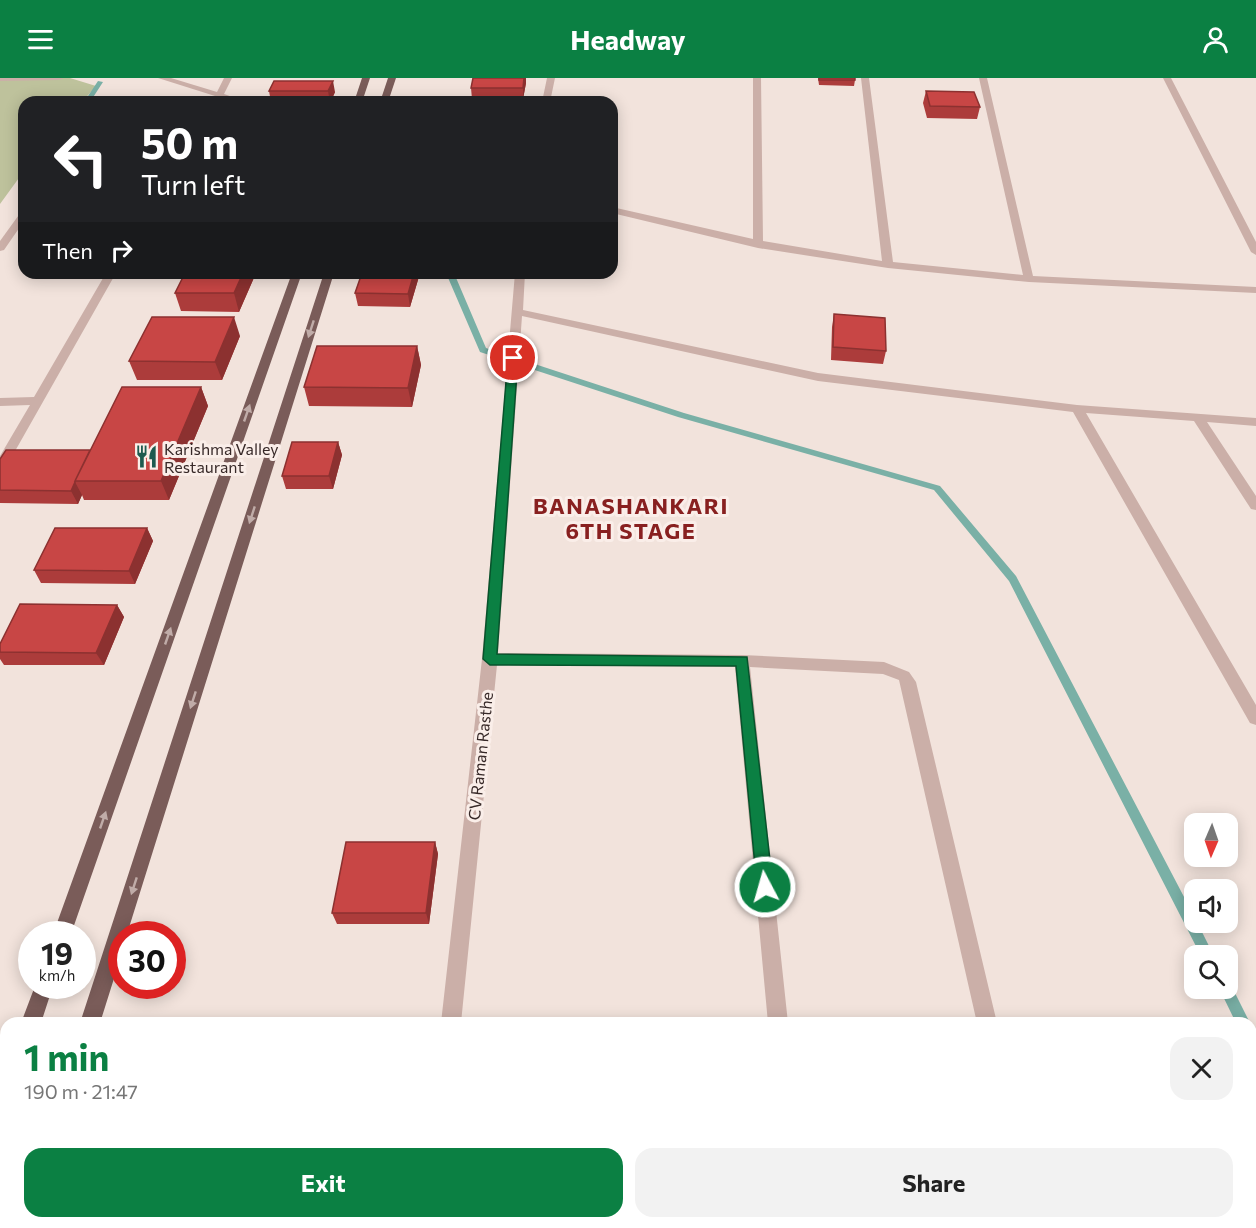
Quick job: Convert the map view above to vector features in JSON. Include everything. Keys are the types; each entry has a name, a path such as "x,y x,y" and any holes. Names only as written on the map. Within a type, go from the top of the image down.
{"main road":[{"path":"360,96 366,78"},
{"path":"386,96 392,78"},
{"path":"67,921 295,279"},
{"path":"92,1017 327,279"},
{"path":"33,1017 39,999"}],"street":[{"path":"0,79 59,78"},
{"path":"162,78 222,96"},
{"path":"219,95 228,78"},
{"path":"547,96 551,78"},
{"path":"757,78 759,245"},
{"path":"865,78 888,265"},
{"path":"983,78 1029,279"},
{"path":"1167,78 1256,252"},
{"path":"618,211 759,245 888,265 1029,279 1256,290"},
{"path":"0,248 18,222"},
{"path":"0,467 108,279"},
{"name":"CV Raman Rasthe","path":"452,1017 490,659 520,279"},
{"path":"517,312 818,377 1077,409 1256,422"},
{"path":"0,402 38,401"},
{"path":"1077,409 1256,719"},
{"path":"1199,419 1256,506"},
{"path":"490,659 742,661 884,668 904,676 908,682 986,1017"},
{"path":"742,661 777,1017"}],"green space":[{"path":"0,78 70,78 96,86 87,96 18,96 18,179 0,204"}],"building":[{"path":"473,78 524,78 523,88 471,88"},
{"path":"819,78 855,78 855,80 819,80"},
{"path":"274,81 333,81 328,91 269,91"},
{"path":"926,91 974,92 980,107 930,106"},
{"path":"182,279 240,279 234,293 175,293"},
{"path":"360,279 412,279 408,294 355,293"},
{"path":"834,314 885,318 886,351 833,347"},
{"path":"152,317 234,317 215,362 129,361"},
{"path":"317,346 417,346 408,388 304,387"},
{"path":"122,387 201,387 161,481 75,481"},
{"path":"292,442 338,442 329,476 282,476"},
{"path":"6,450 90,450 71,491 0,490 0,459"},
{"path":"55,528 147,528 129,571 34,570"},
{"path":"20,604 117,605 96,653 0,652 0,644"},
{"path":"346,842 435,842 426,913 332,913"}],"waterway":[{"path":"91,96 100,82"},
{"path":"453,279 483,350 681,415 937,488 1013,579 1202,945"},
{"path":"1231,999 1240,1017"}],"place":[{"name":"Karishma Valley Restaurant","path":"146,457"}],"district":[{"name":"BANASHANKARI 6TH STAGE","path":"631,518"}],"route":[{"path":"513,358 490,659 742,661 765,887"}]}
